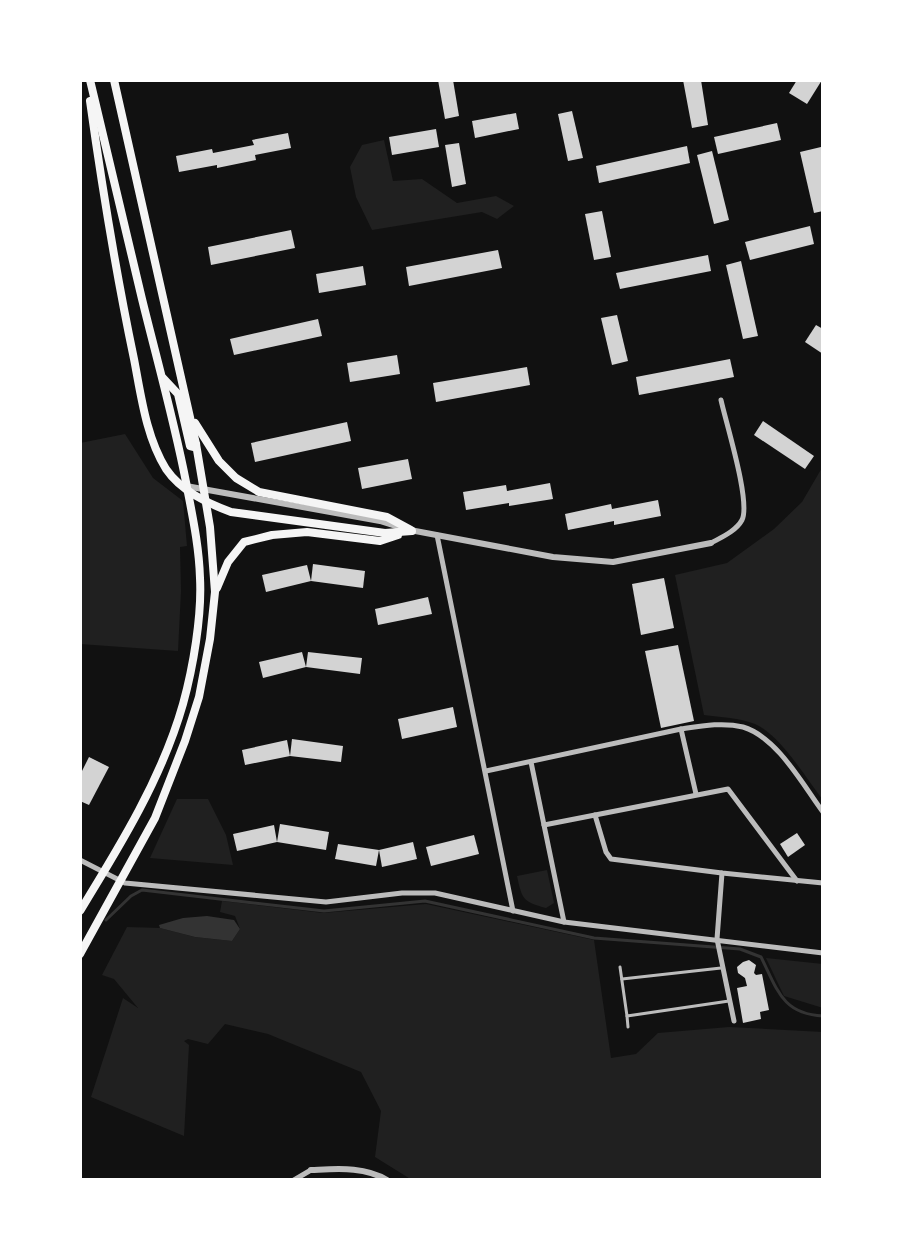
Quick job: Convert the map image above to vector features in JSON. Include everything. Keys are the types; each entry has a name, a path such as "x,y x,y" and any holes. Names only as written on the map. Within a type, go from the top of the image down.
{"main road":[{"path":"89,80 113,253 153,444 167,471 184,488 208,504 231,512 385,533 412,531"},
{"path":"80,911 135,817 164,756 183,704 194,648 201,581 195,526 163,377 89,80"},
{"path":"80,954 155,818 185,741 199,697 215,592 210,527 191,417 114,80"},
{"path":"163,377 178,394 190,446 196,444"},
{"path":"191,417 219,461 236,478 259,492 387,517 412,531"},
{"path":"215,592 228,562 244,542 272,535 307,532 380,541 412,531"},
{"path":"198,548 204,541 208,546 210,597 214,609"}],"street":[{"path":"186,486 380,521 412,531 553,557 613,562 711,543 730,533 742,519 744,499 721,400"},
{"path":"437,535 513,911"},
{"path":"486,771 681,729 725,725 744,728 764,737 823,812"},
{"path":"681,729 696,795"},
{"path":"531,762 564,922"},
{"path":"544,825 728,789 797,881"},
{"path":"595,815 611,859 823,883"},
{"path":"80,860 125,883 326,902 402,893 435,893 564,922 823,953"},
{"path":"722,873 717,939 734,1021"},
{"path":"294,1180 311,1170 346,1168 379,1175 387,1180"}],"lane":[{"path":"620,967 628,1027"},
{"path":"622,979 722,968"},
{"path":"627,1016 729,1001"}],"shaded area":[{"path":"384,140 393,181 422,179 457,203 496,196 514,206 497,219 482,212 372,230 356,197 350,167 362,145"},
{"path":"125,434 153,478 183,501 187,546 180,547 178,651 80,644 80,443"},
{"path":"823,466 823,800 774,737 743,720 704,715 675,575 727,563 774,529 802,502"},
{"path":"177,799 208,799 226,835 233,865 150,858"},
{"path":"547,870 554,903 546,908 532,904 525,898 517,876"},
{"path":"222,901 323,913 426,904 594,940 611,1058 636,1054 658,1033 729,1027 823,1032 823,1180 412,1180 375,1157 381,1111 361,1072 268,1034 225,1024 208,1044 188,1039 184,1041 189,1045 184,1136 91,1097 123,998 138,1008 114,979 102,975 127,927 160,928 195,937 232,941 240,929 235,916 220,912"},
{"path":"207,916 234,920 240,929 232,941 195,937 160,928 159,925 183,918"},
{"path":"766,958 823,964 823,1008 784,996"}],"building":[{"path":"438,80 453,80 459,116 445,119"},
{"path":"683,80 701,80 708,125 692,128"},
{"path":"797,80 822,80 807,104 789,93"},
{"path":"572,111 583,158 568,161 558,114"},
{"path":"516,113 519,129 475,138 472,121"},
{"path":"777,123 781,140 718,154 714,137"},
{"path":"436,129 439,147 392,155 389,137"},
{"path":"288,133 291,148 255,155 256,160 179,172 176,156 254,145 252,140"},
{"path":"459,143 466,184 452,187 445,145"},
{"path":"687,146 690,163 599,183 596,166"},
{"path":"821,147 823,211 814,213 800,152"},
{"path":"712,151 729,220 714,224 697,155"},
{"path":"602,211 611,257 594,260 585,214"},
{"path":"810,226 814,244 750,260 745,242"},
{"path":"291,230 295,248 211,265 208,247"},
{"path":"498,250 502,268 409,286 406,267"},
{"path":"708,255 711,271 620,289 616,273"},
{"path":"741,261 758,336 743,339 726,265"},
{"path":"363,266 366,285 319,293 316,274"},
{"path":"617,315 628,361 612,365 601,318"},
{"path":"318,319 322,336 234,355 230,339"},
{"path":"816,325 823,329 823,354 805,342"},
{"path":"397,355 400,374 350,382 347,363"},
{"path":"730,359 734,377 639,395 636,377"},
{"path":"527,367 530,385 436,402 433,383"},
{"path":"763,421 814,456 805,469 754,435"},
{"path":"347,422 351,441 255,462 251,443"},
{"path":"408,459 412,479 362,489 358,468"},
{"path":"550,483 553,499 466,510 463,492 506,485 507,491"},
{"path":"658,500 661,516 568,530 565,514 611,504 612,509"},
{"path":"313,564 365,571 363,588 311,581"},
{"path":"307,565 311,581 266,592 262,575"},
{"path":"664,578 674,628 641,635 632,584"},
{"path":"428,597 432,614 378,625 375,609"},
{"path":"678,645 694,721 661,728 645,651"},
{"path":"302,652 306,667 263,678 259,662"},
{"path":"308,652 362,658 360,674 306,667"},
{"path":"453,707 457,727 402,739 398,719"},
{"path":"292,739 343,746 341,762 290,756"},
{"path":"287,740 290,756 245,765 242,750"},
{"path":"89,757 109,767 89,805 80,801 80,775"},
{"path":"280,824 329,832 326,850 277,842"},
{"path":"274,825 277,842 237,851 233,834"},
{"path":"797,833 805,845 788,857 780,844"},
{"path":"474,835 479,854 431,866 426,847"},
{"path":"413,842 417,859 382,867 379,850"},
{"path":"338,844 379,850 376,866 335,859"},
{"path":"749,960 756,965 754,973 762,974 769,1010 760,1012 761,1019 743,1023 737,988 747,986 737,967"}],"waterway":[{"path":"106,920 131,896 142,890 324,911 425,901 594,938 740,949 761,957 777,989 790,1005 809,1014 823,1016"}]}
